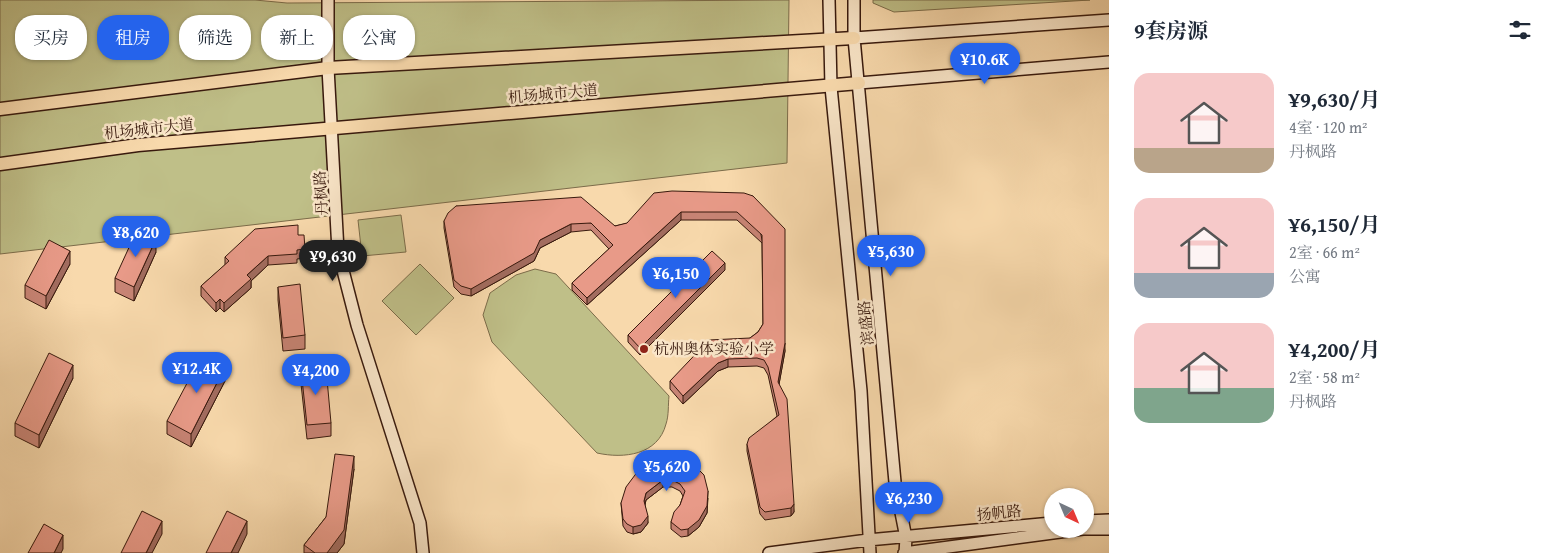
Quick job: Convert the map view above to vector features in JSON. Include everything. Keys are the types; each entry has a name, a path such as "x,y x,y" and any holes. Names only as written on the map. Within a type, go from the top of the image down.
{"main road":[{"name":"丹枫路","path":"328,0 328,68 333,129 338,251 357,325 420,523 423,553"},
{"name":"滨盛路","path":"829,0 828,39 831,87 861,391 870,553"},
{"name":"滨盛路","path":"854,0 854,38 896,482 906,538 905,553"},
{"path":"0,109 328,68 854,38 1109,20"},
{"name":"机场城市大道","path":"0,164 138,145 1109,62"},
{"path":"1094,521 1109,520"},
{"name":"扬帆路","path":"769,553 868,540 1044,524"},
{"path":"905,553 1083,529 1109,529"}],"green space":[{"path":"0,0 255,0 287,3 789,0 787,163 0,254"},
{"path":"873,0 1090,0 894,12 873,3"},
{"path":"401,215 406,252 362,256 358,220"},
{"path":"420,264 454,298 416,335 382,301"},
{"path":"535,269 556,274 669,396 667,421 662,434 648,448 629,455 597,453 492,342 483,315 490,293 516,275"}],"building":[{"path":"672,191 744,193 753,196 785,229 785,343 778,382 787,399 794,504 791,508 765,512 760,507 747,444 749,438 779,415 768,367 764,360 757,358 728,359 718,363 683,396 670,381 709,340 750,338 758,332 763,324 762,235 737,212 681,212 587,298 572,283 613,245 591,223 571,224 540,240 534,253 471,289 461,286 454,280 444,221 448,213 456,206 581,197 615,226 627,223 654,193"},
{"path":"298,225 298,235 304,235 305,249 297,250 297,254 268,256 247,275 251,279 224,303 220,299 216,303 201,286 229,261 225,257 255,229"},
{"path":"137,230 156,239 134,287 115,278"},
{"path":"49,240 70,251 46,296 25,285"},
{"path":"712,251 725,263 640,348 628,335"},
{"path":"300,284 305,335 283,338 278,287"},
{"path":"49,353 73,365 39,435 15,423"},
{"path":"203,353 226,365 191,434 167,421"},
{"path":"326,368 331,423 307,425 301,370"},
{"path":"335,454 354,456 344,530 327,553 315,553 304,545 326,517"},
{"path":"664,457 680,458 693,464 704,475 708,491 707,506 699,520 688,529 681,530 671,522 685,491 680,484 672,480 663,480 646,493 644,501 648,516 641,525 633,527 623,519 621,503 626,487 638,471 650,461"},
{"path":"142,511 162,521 146,553 121,553"},
{"path":"227,511 247,521 231,553 206,553"},
{"path":"44,524 63,535 54,553 28,553"}],"place":[{"name":"杭州奥体实验小学","path":"644,349"}]}
